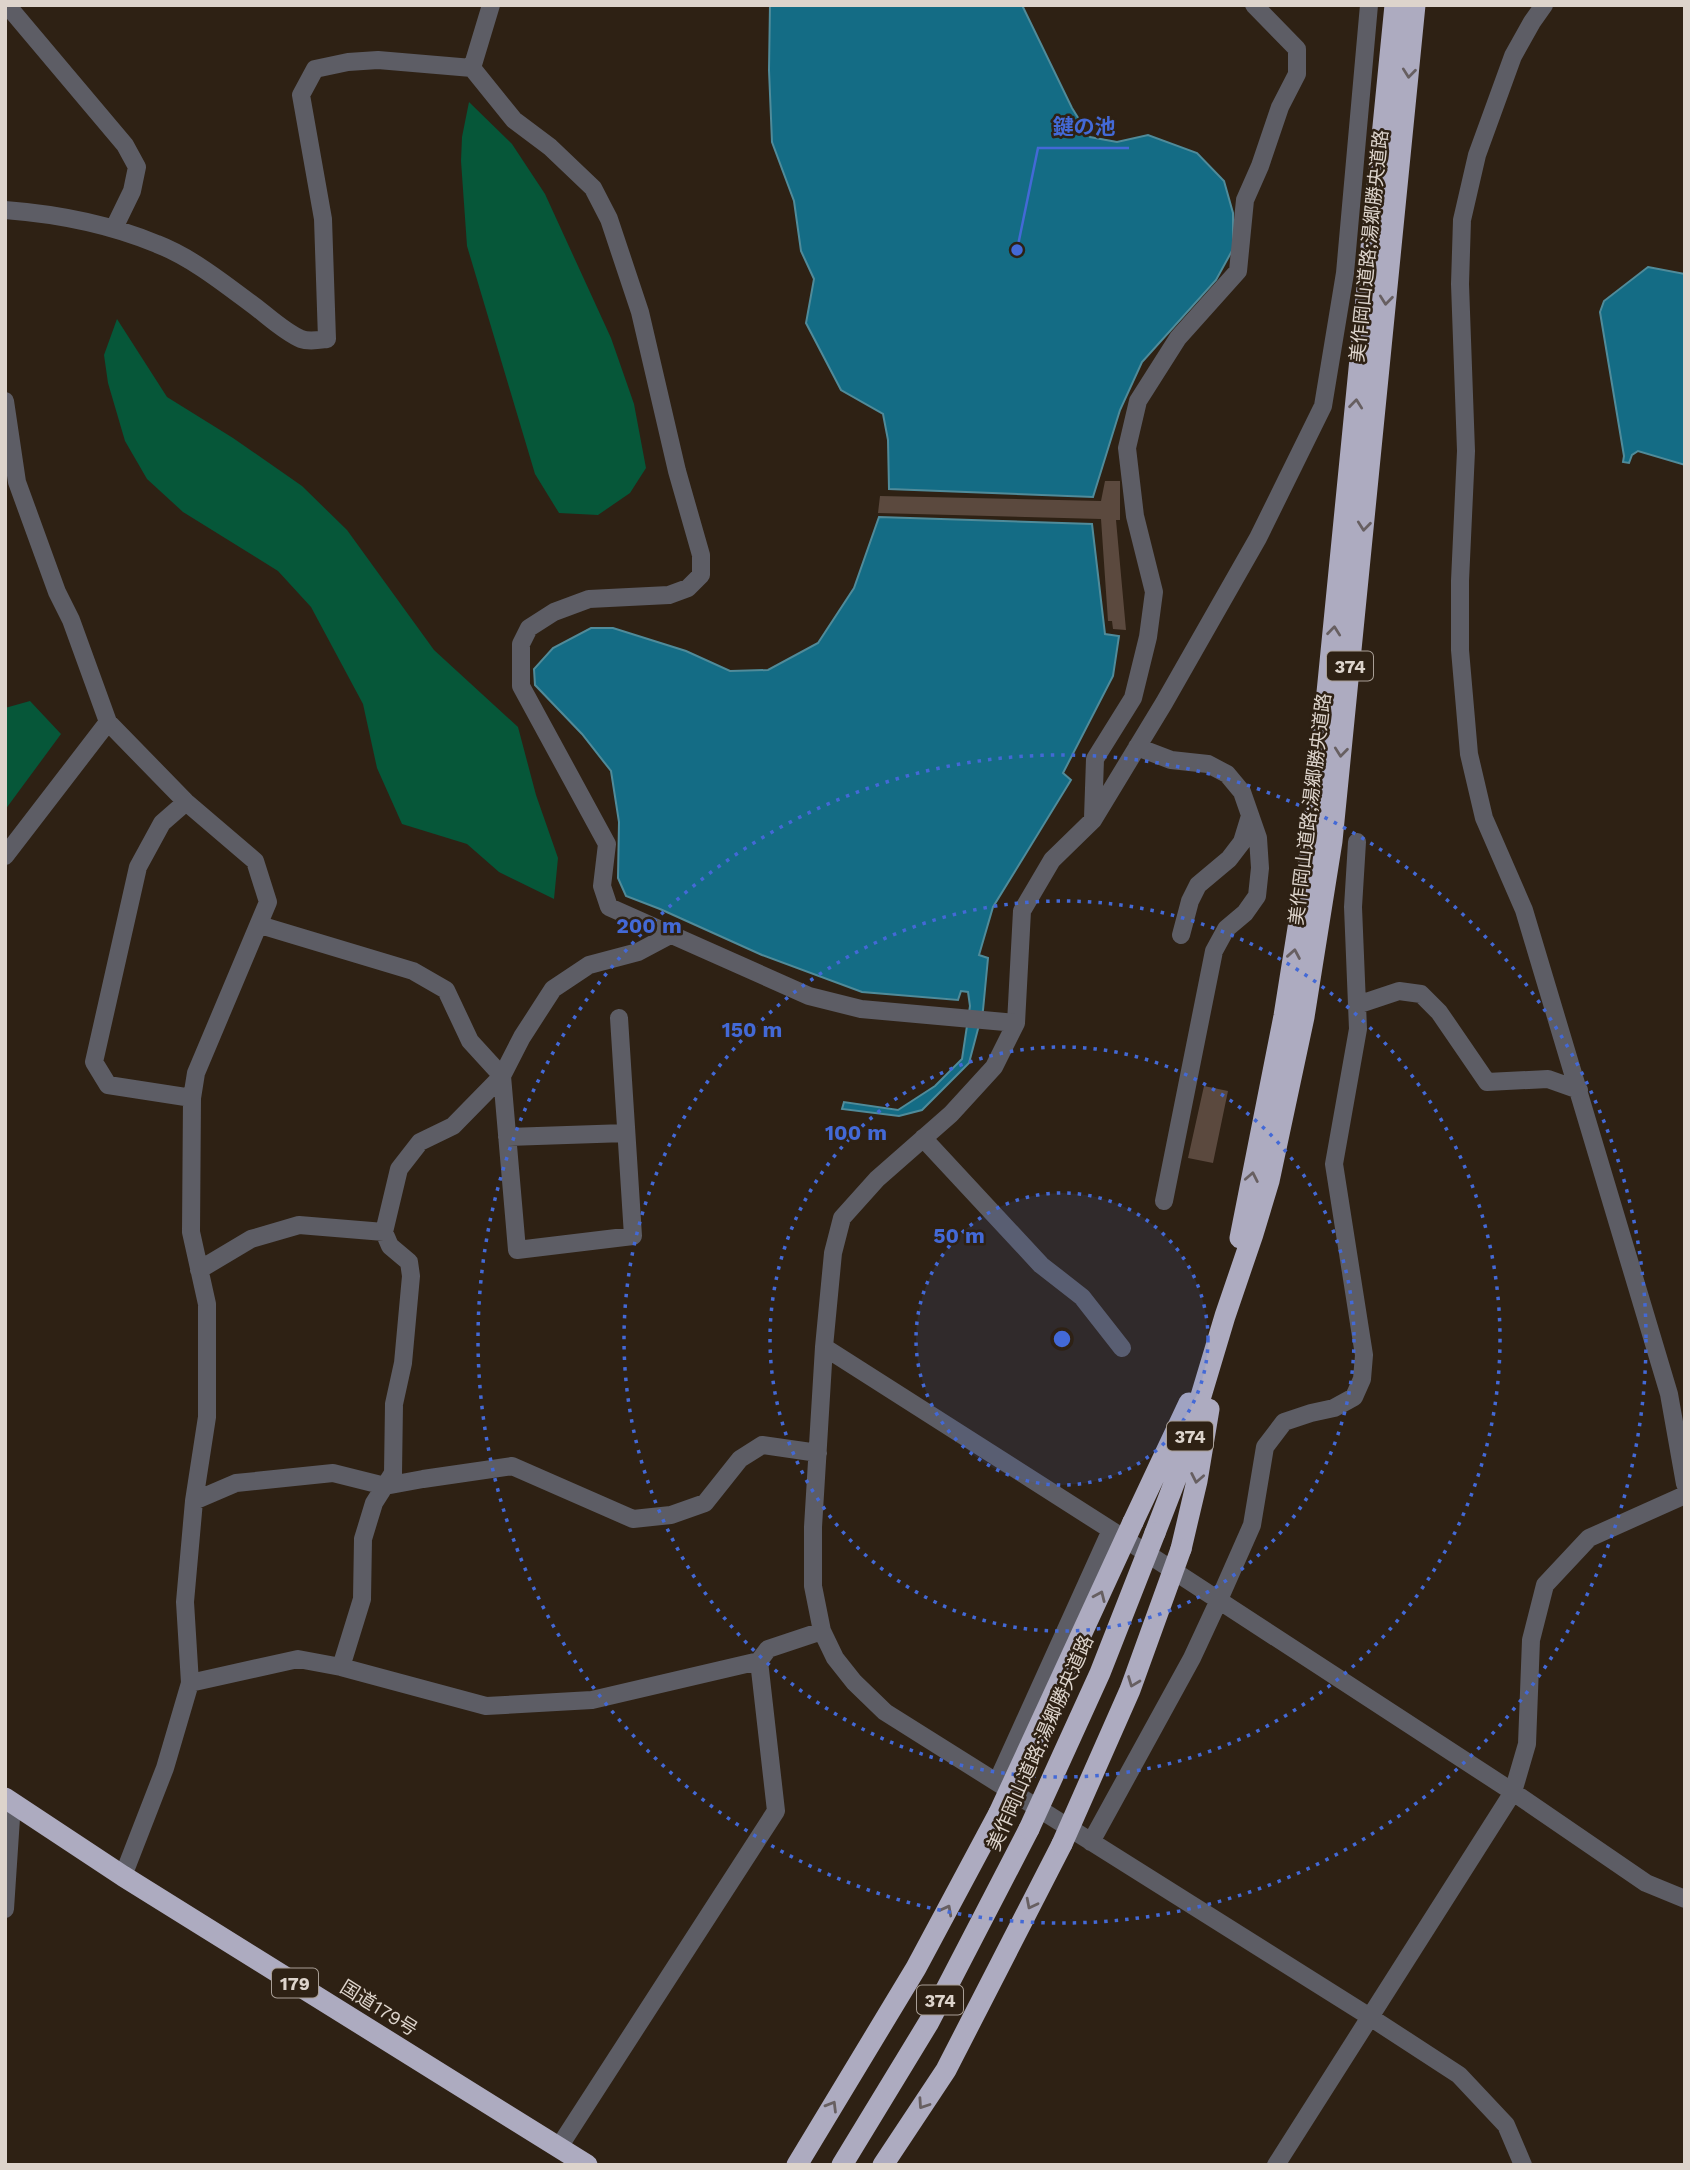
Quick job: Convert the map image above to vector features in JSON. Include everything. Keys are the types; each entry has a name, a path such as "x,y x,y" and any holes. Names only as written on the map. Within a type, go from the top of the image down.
{"highway":[{"name":"美作岡山道路;湯郷勝央道路","path":"1225,1316 1284,1016 1313,834 1395,5"},
{"name":"美作岡山道路;湯郷勝央道路","path":"842,2165 929,2022 1029,1829 1100,1673 1177,1476 1269,1181 1304,1017 1339,780 1415,5"},
{"path":"797,2165 916,1968 999,1813 1219,1338"},
{"path":"883,2165 946,2070 1062,1844 1130,1690 1181,1549 1208,1421 1219,1338"},
{"name":"国道179号","path":"8,1801 123,1876 587,2165"}],"street":[{"path":"7,5 125,145 136,167 132,191 114,228"},
{"path":"472,68 491,5"},
{"path":"1093,820 1095,760 1133,698 1148,637 1154,592 1135,516 1127,447 1138,401 1178,338 1238,271 1245,200 1280,107 1297,74 1297,49 1254,5"},
{"path":"1369,5 1345,273 1323,406 1258,538 1137,747 1093,820 1052,860 1022,912 1016,1023 995,1067 951,1114 877,1179 842,1218 833,1253 824,1347 813,1527 813,1586 822,1631 835,1658 854,1682 885,1712 1459,2075 1506,2125 1523,2165"},
{"path":"1544,5 1513,56 1477,155 1462,220 1460,284 1466,451 1460,650 1469,754 1484,818 1524,910 1669,1394 1685,1484"},
{"path":"5,210 64,216 114,228 159,245 196,265 301,339 327,339 323,219 301,95 315,69 348,62 378,60 472,68 514,120 550,147 593,188 609,219 640,312 677,471 701,555 701,575 688,588 669,595 589,599 554,612 528,628 521,644 521,687 607,844 602,886 609,907 809,996 861,1009 1016,1023"},
{"path":"5,401 17,482 108,722 186,802 255,861 268,902 196,1073 192,1098 191,1231 207,1304 208,1417 194,1501 185,1602 190,1683 165,1768 123,1876"},
{"path":"5,856 108,722"},
{"path":"1137,747 1171,760 1208,764 1227,774 1242,792 1258,838 1260,868 1257,896 1245,913 1227,929 1214,951 1164,1201"},
{"path":"186,802 162,823 138,867 94,1062 108,1085 192,1098"},
{"path":"1181,935 1198,885 1229,859 1242,842 1250,816"},
{"path":"1091,1842 1192,1658 1219,1602 1252,1525 1265,1447 1284,1422 1334,1408 1354,1397 1362,1379 1364,1355 1334,1164 1358,1029 1353,907 1357,842"},
{"path":"260,925 412,971 446,990 470,1041 502,1076 517,1250 633,1236 619,1018"},
{"path":"341,1667 362,1598 363,1539 374,1503 393,1473 394,1404 403,1363 411,1276 409,1262 390,1246 384,1232 399,1169 420,1142 453,1126 502,1076 522,1037 553,989 589,965 638,952 670,936"},
{"path":"1357,1005 1399,991 1421,993 1439,1012 1487,1082 1548,1079 1579,1090"},
{"path":"507,1137 626,1133"},
{"path":"923,1138 1041,1265 1082,1297 1122,1348"},
{"path":"199,1270 251,1239 299,1225 384,1232"},
{"path":"824,1347 1513,1792 1646,1883 1685,1899"},
{"path":"194,1501 236,1483 333,1473 385,1486 512,1466 633,1519 671,1515 705,1503 740,1459 762,1444 818,1453"},
{"path":"1276,2165 1513,1792 1527,1744 1531,1640 1545,1585 1589,1538 1685,1495"},
{"path":"997,1782 1111,1530"},
{"path":"190,1683 298,1658 486,1706 592,1700 759,1661 768,1649 822,1631"},
{"path":"559,2147 776,1811 759,1661"},
{"path":"5,1909 8,1801"}],"green space":[{"path":"469,102 512,144 545,194 611,338 634,404 646,468 630,493 598,515 559,513 535,474 467,246 461,161 462,137"},
{"path":"117,319 167,397 302,486 347,530 434,650 518,727 536,795 558,858 554,899 499,872 467,844 402,824 377,768 363,704 311,607 278,571 183,512 147,479 125,441 108,383 104,355"},
{"path":"30,701 61,734 5,810 5,708"}],"water":[{"path":"770,5 1022,5 1072,108 1090,137 1117,142 1148,135 1197,153 1224,181 1233,213 1233,249 1216,280 1142,362 1120,410 1093,497 889,489 888,440 883,414 841,390 806,323 814,279 801,251 794,201 772,142"},
{"path":"1648,267 1685,274 1685,465 1638,451 1632,455 1629,463 1623,462 1600,312 1604,301"},
{"path":"879,517 1092,524 1105,634 1119,636 1113,676 1063,773 1071,780 993,907 979,955 988,958 983,1010 969,1063 922,1110 899,1116 842,1109 844,1102 898,1110 935,1086 962,1059 970,1006 968,992 961,991 958,1000 862,992 762,955 626,896 618,878 619,822 611,771 582,734 535,685 534,669 553,648 591,628 613,628 686,651 730,671 768,670 818,643 854,588"}],"building":[{"path":"1105,481 1120,481 1120,520 1116,520 1126,630 1113,629 1112,621 1108,621 1101,519 878,513 880,496 1101,501"},
{"path":"1204,1086 1228,1091 1213,1163 1188,1158"}],"place":[{"name":"鍵の池","path":"1017,250"}]}
